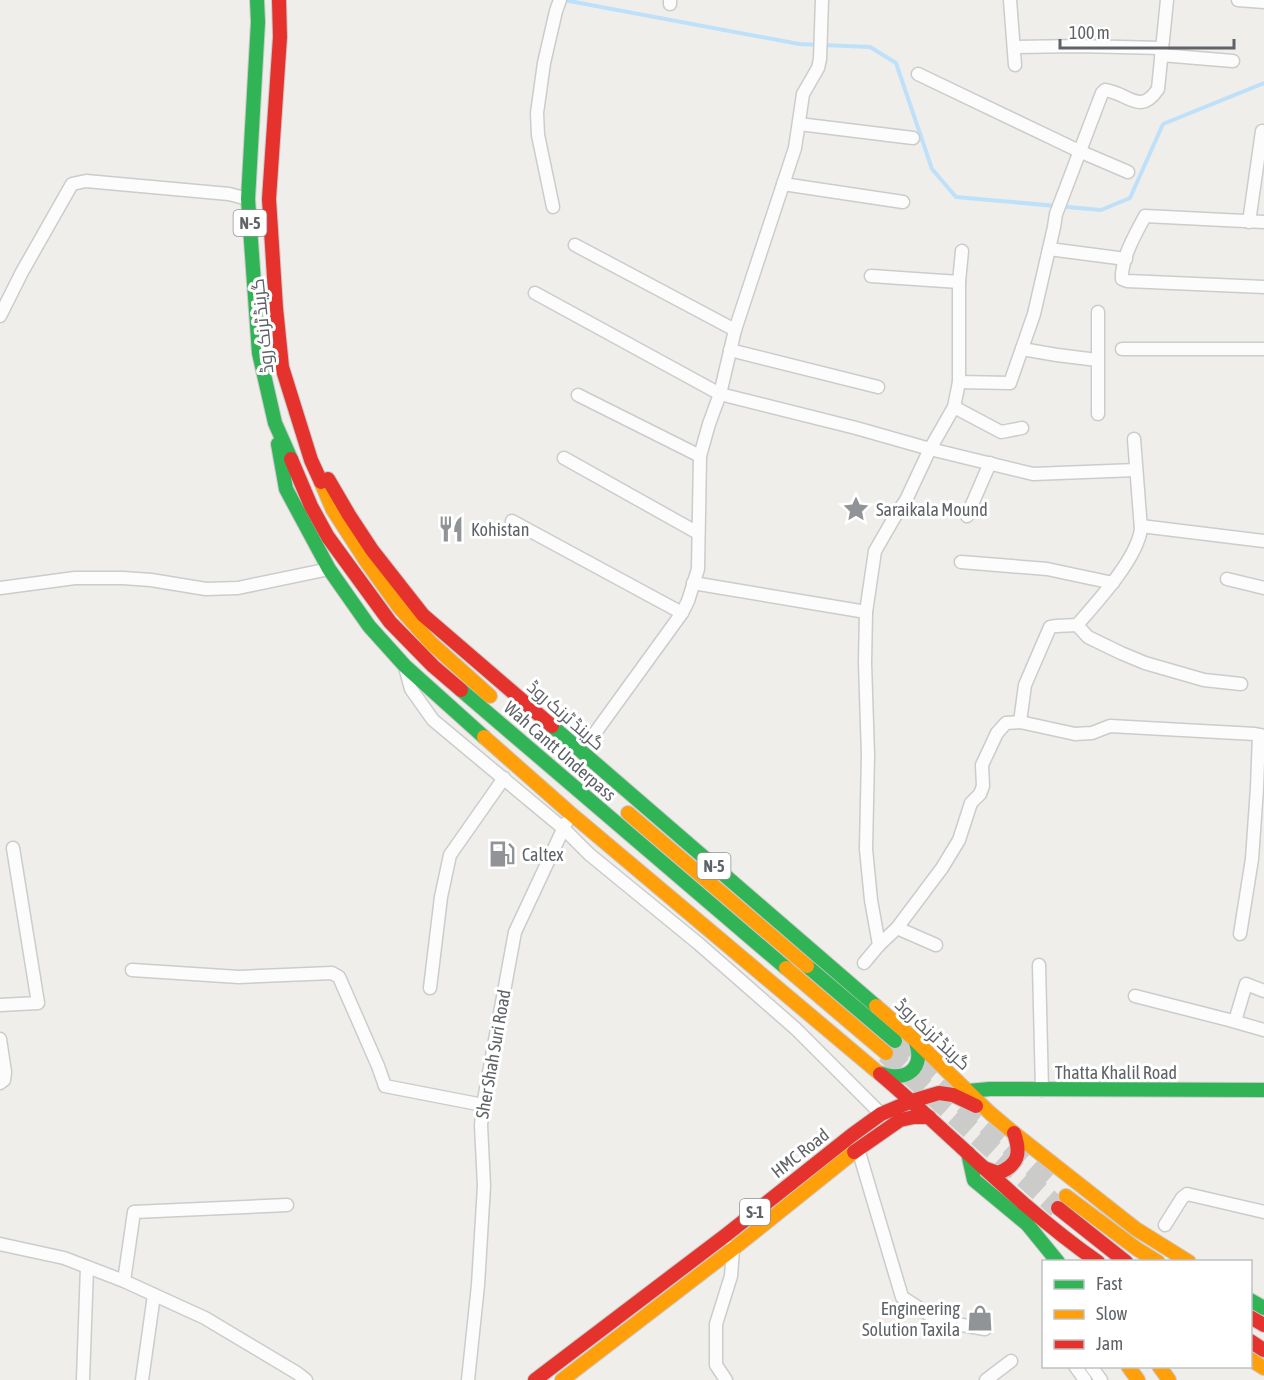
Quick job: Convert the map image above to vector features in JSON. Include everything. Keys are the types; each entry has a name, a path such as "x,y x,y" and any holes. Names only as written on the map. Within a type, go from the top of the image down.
{"main road":[{"name":"گرینڈ ٹرنک روڈ","path":"257,0 258,22 248,199 259,353 275,423 286,489 329,569 369,626 405,666 569,812 912,1101 1033,1211 1095,1260"},
{"name":"گرینڈ ٹرنک روڈ","path":"279,0 280,37 269,199 282,367 297,418 336,493 396,584 423,615 915,1040 990,1113 1136,1229 1186,1260"},
{"path":"248,199 269,199"},
{"name":"Wah Cantt Underpass","path":"297,418 311,460 333,510 366,561 399,607 431,643 502,706"},
{"name":"Wah Cantt Underpass","path":"275,423 311,506 328,537 390,622 433,666 886,1053"},
{"name":"Wah Cantt Underpass","path":"618,805 895,1041"},
{"path":"878,1072 888,1077 907,1074 916,1065 918,1057 919,1051 915,1040"},
{"name":"Thatta Khalil Road","path":"968,1091 990,1089 1264,1090"},
{"name":"HMC Road","path":"535,1380 881,1114 939,1093 954,1095"},
{"path":"934,1121 940,1105 948,1097 954,1095 990,1113"},
{"name":"HMC Road","path":"562,1380 858,1149 900,1120 914,1117 934,1121"},
{"path":"984,1168 998,1173 1012,1167 1016,1161 1018,1149 1014,1133"},
{"path":"968,1154 974,1180 1027,1224 1056,1260"},
{"path":"1066,1196 1155,1260"},
{"path":"1058,1208 1123,1260"}],"street":[{"path":"553,207 538,135 537,113 544,63 560,0"},
{"path":"595,733 681,613 688,601 698,569 700,456 720,394 735,330 795,148 803,94 818,68 822,0"},
{"path":"1010,0 1015,65"},
{"path":"959,382 1010,383 1034,314 1060,199 1102,93 1105,90 1111,90 1138,102 1146,102 1158,89 1167,0"},
{"path":"1238,0 1264,2"},
{"path":"1014,47 1078,46 1161,52 1233,61"},
{"path":"918,74 1128,172"},
{"path":"799,124 913,138"},
{"path":"1249,222 1262,131"},
{"path":"0,316 72,184 110,183 229,194 248,199"},
{"path":"783,184 903,202"},
{"path":"1264,222 1145,216 1130,245 1122,274 1122,279 1127,281 1264,287"},
{"path":"575,245 735,330"},
{"path":"1049,249 1126,259"},
{"path":"879,945 871,900 866,849 868,755 866,612 875,550 906,500 930,449 954,407 959,382 959,282 962,251"},
{"path":"871,276 959,282"},
{"path":"535,293 720,394 1034,474 1136,470"},
{"path":"1098,312 1098,414"},
{"path":"1022,349 1097,360"},
{"path":"1122,349 1264,349"},
{"path":"730,350 878,387"},
{"path":"578,395 700,456"},
{"path":"954,407 1001,432 1022,428"},
{"path":"1020,722 1025,685 1050,627 1077,626 1113,583 1140,541 1141,526 1134,439"},
{"path":"564,458 698,533"},
{"path":"967,516 990,463"},
{"path":"512,522 681,613"},
{"path":"1141,526 1264,541"},
{"path":"961,562 1047,569 1113,583"},
{"path":"0,588 75,578 123,578 206,588 238,588 329,569"},
{"path":"1227,579 1264,588"},
{"path":"693,583 866,612"},
{"path":"1077,626 1088,637 1145,663 1204,680 1241,684"},
{"path":"405,666 411,689 433,720 564,829 589,854 699,944 796,1029 881,1114"},
{"path":"864,963 897,928 942,868 959,840 971,803 980,794 983,786 982,765 998,733 1006,723 1020,722 1075,734 1092,733 1110,726 1261,736 1252,859 1240,934"},
{"path":"430,988 441,897 450,855 504,778"},
{"name":"Sher Shah Suri Road","path":"468,1380 478,1286 483,1197 481,1125 483,1105 515,932 564,829 569,812"},
{"path":"0,1005 38,1004 13,848"},
{"path":"897,928 936,945"},
{"path":"1039,965 1042,1090"},
{"path":"132,970 239,977 332,973 339,977 385,1086 483,1105"},
{"path":"1235,1021 1246,984 1264,991"},
{"path":"1135,996 1264,1030"},
{"path":"796,1029 812,1017"},
{"path":"0,1039 5,1072 4,1080 0,1083"},
{"path":"858,1149 902,1297 939,1321 985,1329"},
{"path":"1165,1225 1187,1194 1264,1212"},
{"path":"124,1281 134,1212 287,1205"},
{"path":"726,1235 733,1248 730,1276 716,1324 716,1365 726,1380"},
{"path":"0,1244 64,1258 124,1281 205,1318 306,1380"},
{"path":"83,1380 87,1267"},
{"path":"142,1380 154,1295"},
{"path":"986,1380 1011,1361"}],"waterway":[{"path":"564,0 799,44 870,47 896,63 932,169 956,197 1101,210 1130,198 1163,124 1264,83"}],"tunnel":[{"path":"895,1041 1048,1180"},
{"path":"886,1053 1058,1208"}],"traffic: fast":[{"path":"257,0 258,22 248,199 259,353 275,423 291,459"},
{"path":"278,444 286,489 329,569 369,626 405,666 484,737"},
{"path":"461,690 786,968"},
{"path":"552,726 876,1006"},
{"path":"807,966 895,1041"},
{"path":"880,1073 898,1076 912,1071 918,1058 915,1040"},
{"path":"968,1091 990,1089 1264,1090"},
{"path":"968,1153 974,1180 1027,1224 1056,1260"},
{"path":"1252,1301 1264,1308"}],"traffic: slow":[{"path":"321,482 333,510 399,607 431,643 490,696"},
{"path":"484,737 569,812 880,1074"},
{"path":"628,813 807,966"},
{"path":"786,968 886,1053"},
{"path":"876,1006 1014,1133 1136,1229 1186,1260"},
{"path":"562,1380 738,1245 854,1152"},
{"path":"1066,1196 1155,1260"},
{"path":"1252,1360 1264,1368"},
{"path":"1129,1368 1138,1380"},
{"path":"1160,1368 1169,1380"}],"traffic: jam":[{"path":"279,0 280,37 269,199 276,308 282,367 311,460 321,482"},
{"path":"291,459 311,506 328,537 390,622 433,666 461,690"},
{"path":"328,479 372,550 423,615 552,726"},
{"path":"880,1074 1014,1195 1095,1260"},
{"path":"535,1380 881,1114 939,1093 953,1095 976,1106"},
{"path":"854,1152 900,1120 929,1117"},
{"path":"984,1168 998,1173 1014,1162 1018,1152 1014,1133"},
{"path":"1058,1208 1123,1260"},
{"path":"1252,1318 1264,1325"},
{"path":"1252,1342 1264,1350"}],"place":[{"name":"Saraikala Mound","path":"856,509"},
{"name":"Kohistan","path":"451,529"},
{"name":"Caltex","path":"502,854"},
{"name":"Engineering Solution Taxila","path":"980,1318"}]}
